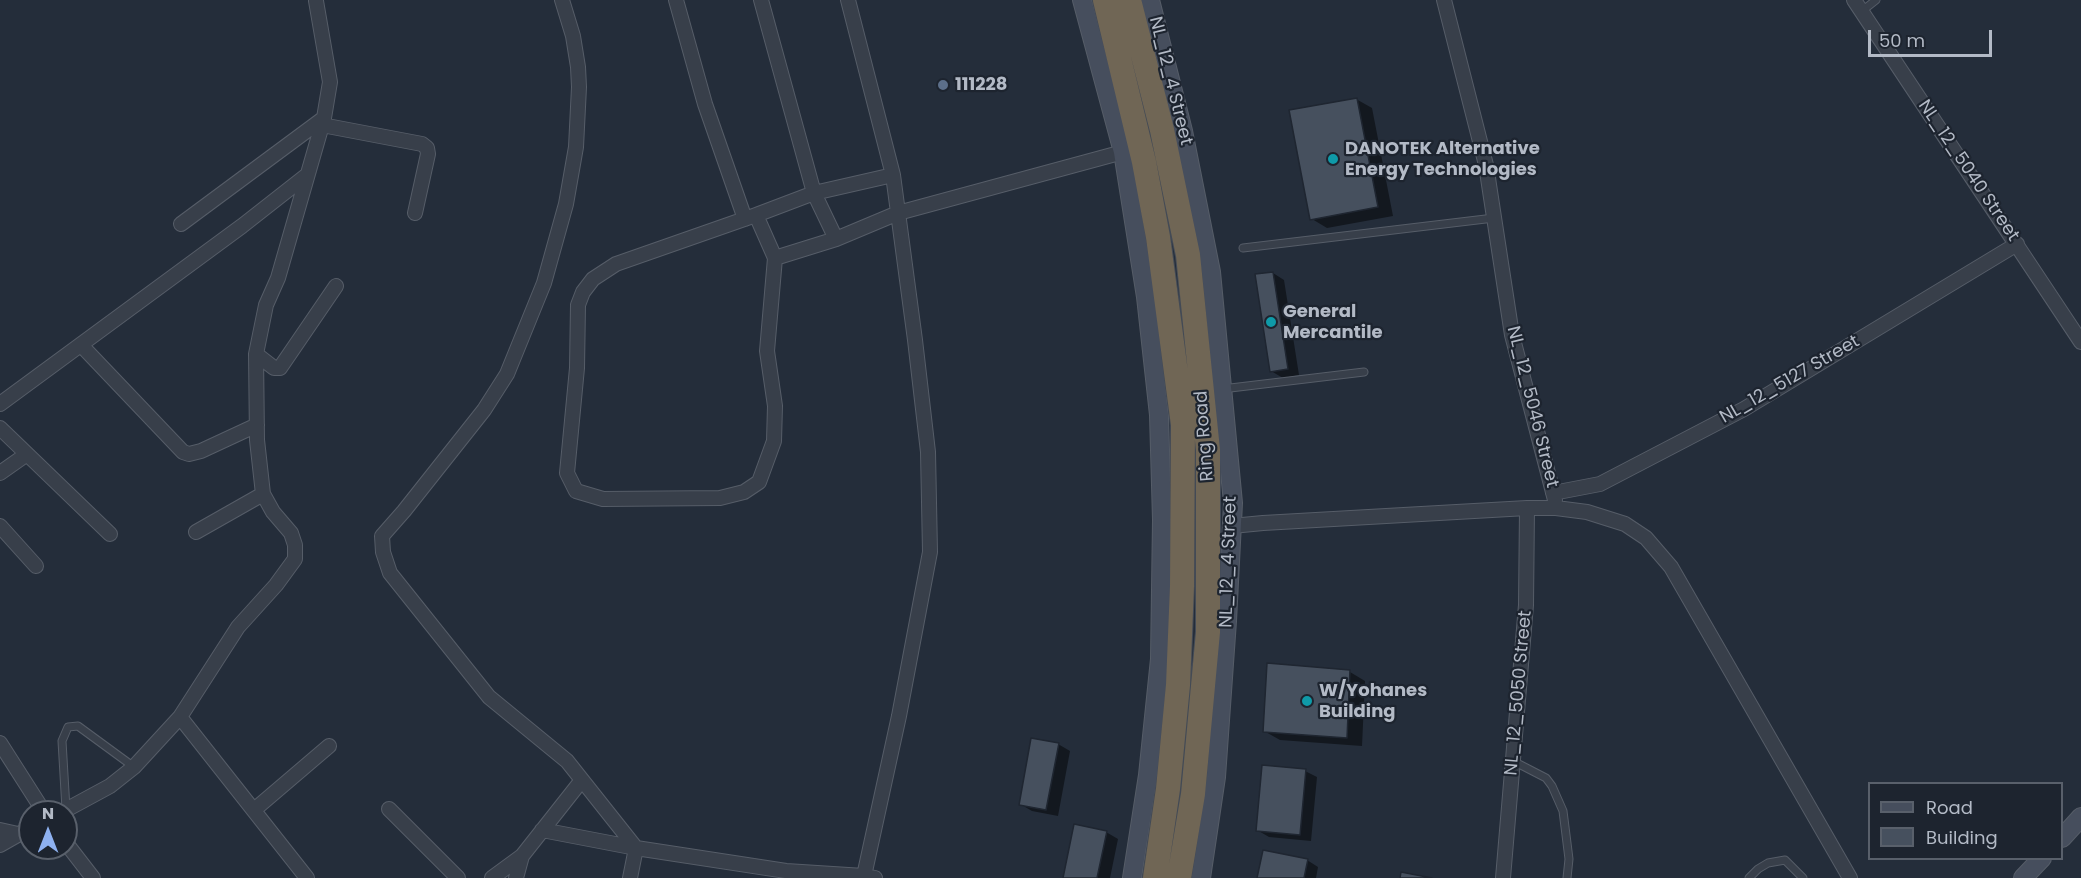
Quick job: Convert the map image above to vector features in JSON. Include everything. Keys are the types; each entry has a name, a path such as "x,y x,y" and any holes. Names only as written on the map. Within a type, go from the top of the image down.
{"highway":[{"name":"Ring Road","path":"1105,0 1144,162 1158,237 1183,425 1182,586 1178,685 1168,789 1155,878"},
{"name":"Ring Road","path":"1129,0 1162,130 1188,255 1208,450 1208,632 1193,794 1179,878"}],"street":[{"path":"562,0 573,36 578,67 576,147 566,204 544,283 507,374 484,410 405,511 382,536 383,552 390,573 489,697 567,761 636,848 630,878"},
{"path":"676,0 705,104 751,217 775,258 767,351 775,406 774,441 759,482 744,492 720,498 603,499 576,491 567,473 577,368 578,305 593,279 616,264 751,217 814,193 893,174"},
{"path":"761,0 814,193 836,239"},
{"path":"542,830 636,848 786,871 869,877 930,552 928,452 893,174 849,0"},
{"path":"1082,0 1123,152 1150,332 1159,415 1162,520 1160,658 1148,775 1132,878"},
{"name":"NL_12_4 Street","path":"1150,0 1183,131 1211,272 1233,503 1216,777 1201,878"},
{"name":"NL_12_5046 Street","path":"1444,0 1486,165 1512,335 1556,508 1587,512 1625,524 1646,538 1671,567 1850,878"},
{"path":"78,803 110,786 134,767 180,717 238,627 276,585 295,559 296,545 291,533 273,512 263,494 257,425 256,354 266,305 278,278 323,121 330,82 316,1"},
{"name":"NL_12_5040 Street","path":"1858,6 2081,342"},
{"path":"182,224 323,121 422,144 427,148 428,154 415,213"},
{"path":"775,258 836,239 898,213 1123,152"},
{"path":"0,404 307,175"},
{"name":"NL_12_5127 Street","path":"1553,494 1600,484 1744,409 2017,244"},
{"path":"256,354 274,368 280,368 336,286"},
{"path":"81,345 183,452 189,454 201,451 257,425"},
{"path":"0,428 110,534"},
{"path":"0,472 27,454"},
{"path":"196,532 263,494"},
{"name":"NL_12_5050 Street","path":"1503,878 1526,605 1527,508"},
{"path":"1232,526 1556,508"},
{"path":"0,526 36,566"},
{"path":"180,717 307,878"},
{"path":"0,743 36,800"},
{"path":"254,810 329,746"},
{"path":"492,878 522,856 582,780"},
{"path":"388,809 458,878"},
{"path":"2063,836 2081,818"},
{"path":"0,830 18,831"},
{"path":"0,845 18,834"},
{"path":"516,878 522,856"},
{"path":"78,859 93,878"},
{"path":"2023,878 2040,860"}],"lane":[{"path":"1858,6 1876,0"},
{"path":"1243,248 1494,218"},
{"path":"1222,388 1364,372"},
{"path":"64,800 62,741 68,728 78,726 134,767"},
{"path":"1513,761 1546,778 1552,786 1563,811 1569,859 1567,878"},
{"path":"1749,878 1768,863 1785,860 1803,878"}],"building":[{"name":"DANOTEK Alternative Energy Technologies","path":"1357,98 1378,207 1310,220 1289,110"},
{"name":"General Mercantile","path":"1273,272 1288,369 1270,372 1255,274"},
{"name":"W/Yohanes Building","path":"1267,663 1350,670 1347,738 1263,732"},
{"path":"1031,738 1059,743 1046,810 1019,805"},
{"path":"1262,765 1306,769 1300,835 1256,831"},
{"path":"1074,824 1107,831 1097,878 1063,878"},
{"path":"1263,850 1308,859 1304,878 1257,878"},
{"path":"1401,872 1432,878 1400,878"}],"place":[{"name":"111228","path":"943,85"},
{"name":"DANOTEK Alternative Energy Technologies","path":"1333,159"},
{"name":"General Mercantile","path":"1271,322"},
{"name":"W/Yohanes Building","path":"1307,701"}]}
